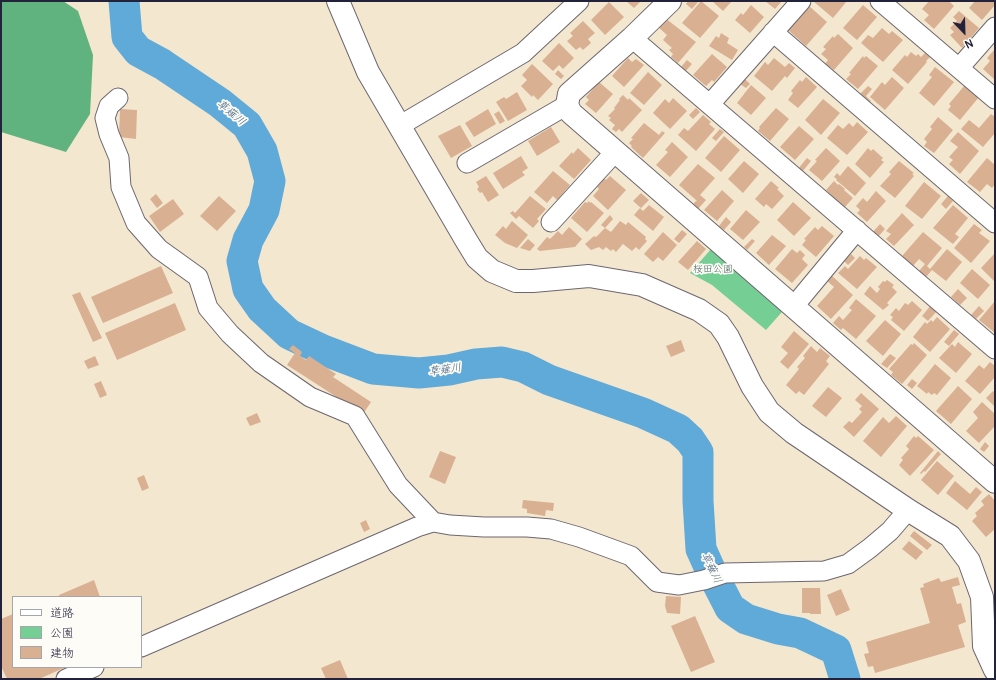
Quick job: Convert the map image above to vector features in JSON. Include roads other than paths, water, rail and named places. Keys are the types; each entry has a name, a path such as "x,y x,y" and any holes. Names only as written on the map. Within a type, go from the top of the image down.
{"street":[{"path":"338,1 368,72 398,126 477,258 492,271 516,281 589,276 642,285 699,310 719,324 728,337 752,386 769,412 794,434 908,510 950,536 969,561 982,597 984,646 995,670"},
{"path":"398,126 523,53 579,1"},
{"path":"670,1 632,38 569,94 567,105 571,113 995,482"},
{"path":"710,104 801,1"},
{"path":"880,1 995,99"},
{"path":"959,68 995,27"},
{"path":"773,32 995,222"},
{"path":"632,38 995,349"},
{"path":"118,98 109,106 105,118 108,134 119,158 120,187 136,223 158,248 198,278 208,308 230,334 261,363 310,397 355,416 398,485 433,522"},
{"path":"468,163 567,105"},
{"path":"551,222 615,152"},
{"path":"794,306 857,230"},
{"path":"142,647 417,527 433,522 478,527 551,528 631,556 657,582 679,585 704,580 725,573 824,571 848,564 890,531 908,510"},
{"path":"66,679 92,668"}],"waterway":[{"name":"草薙川","path":"124,1 127,37 138,51 162,64 220,103 247,125 262,151 270,181 264,210 248,240 242,261 248,289 262,309 289,334 323,350 373,369 419,373 449,370 476,364 502,362 523,367 549,380 643,413 678,429 690,440 698,452 698,501 701,549 730,608 746,619 778,629 800,633 836,650 845,679"}],"park label":[{"name":"桜田公園","path":"713,269"}]}
